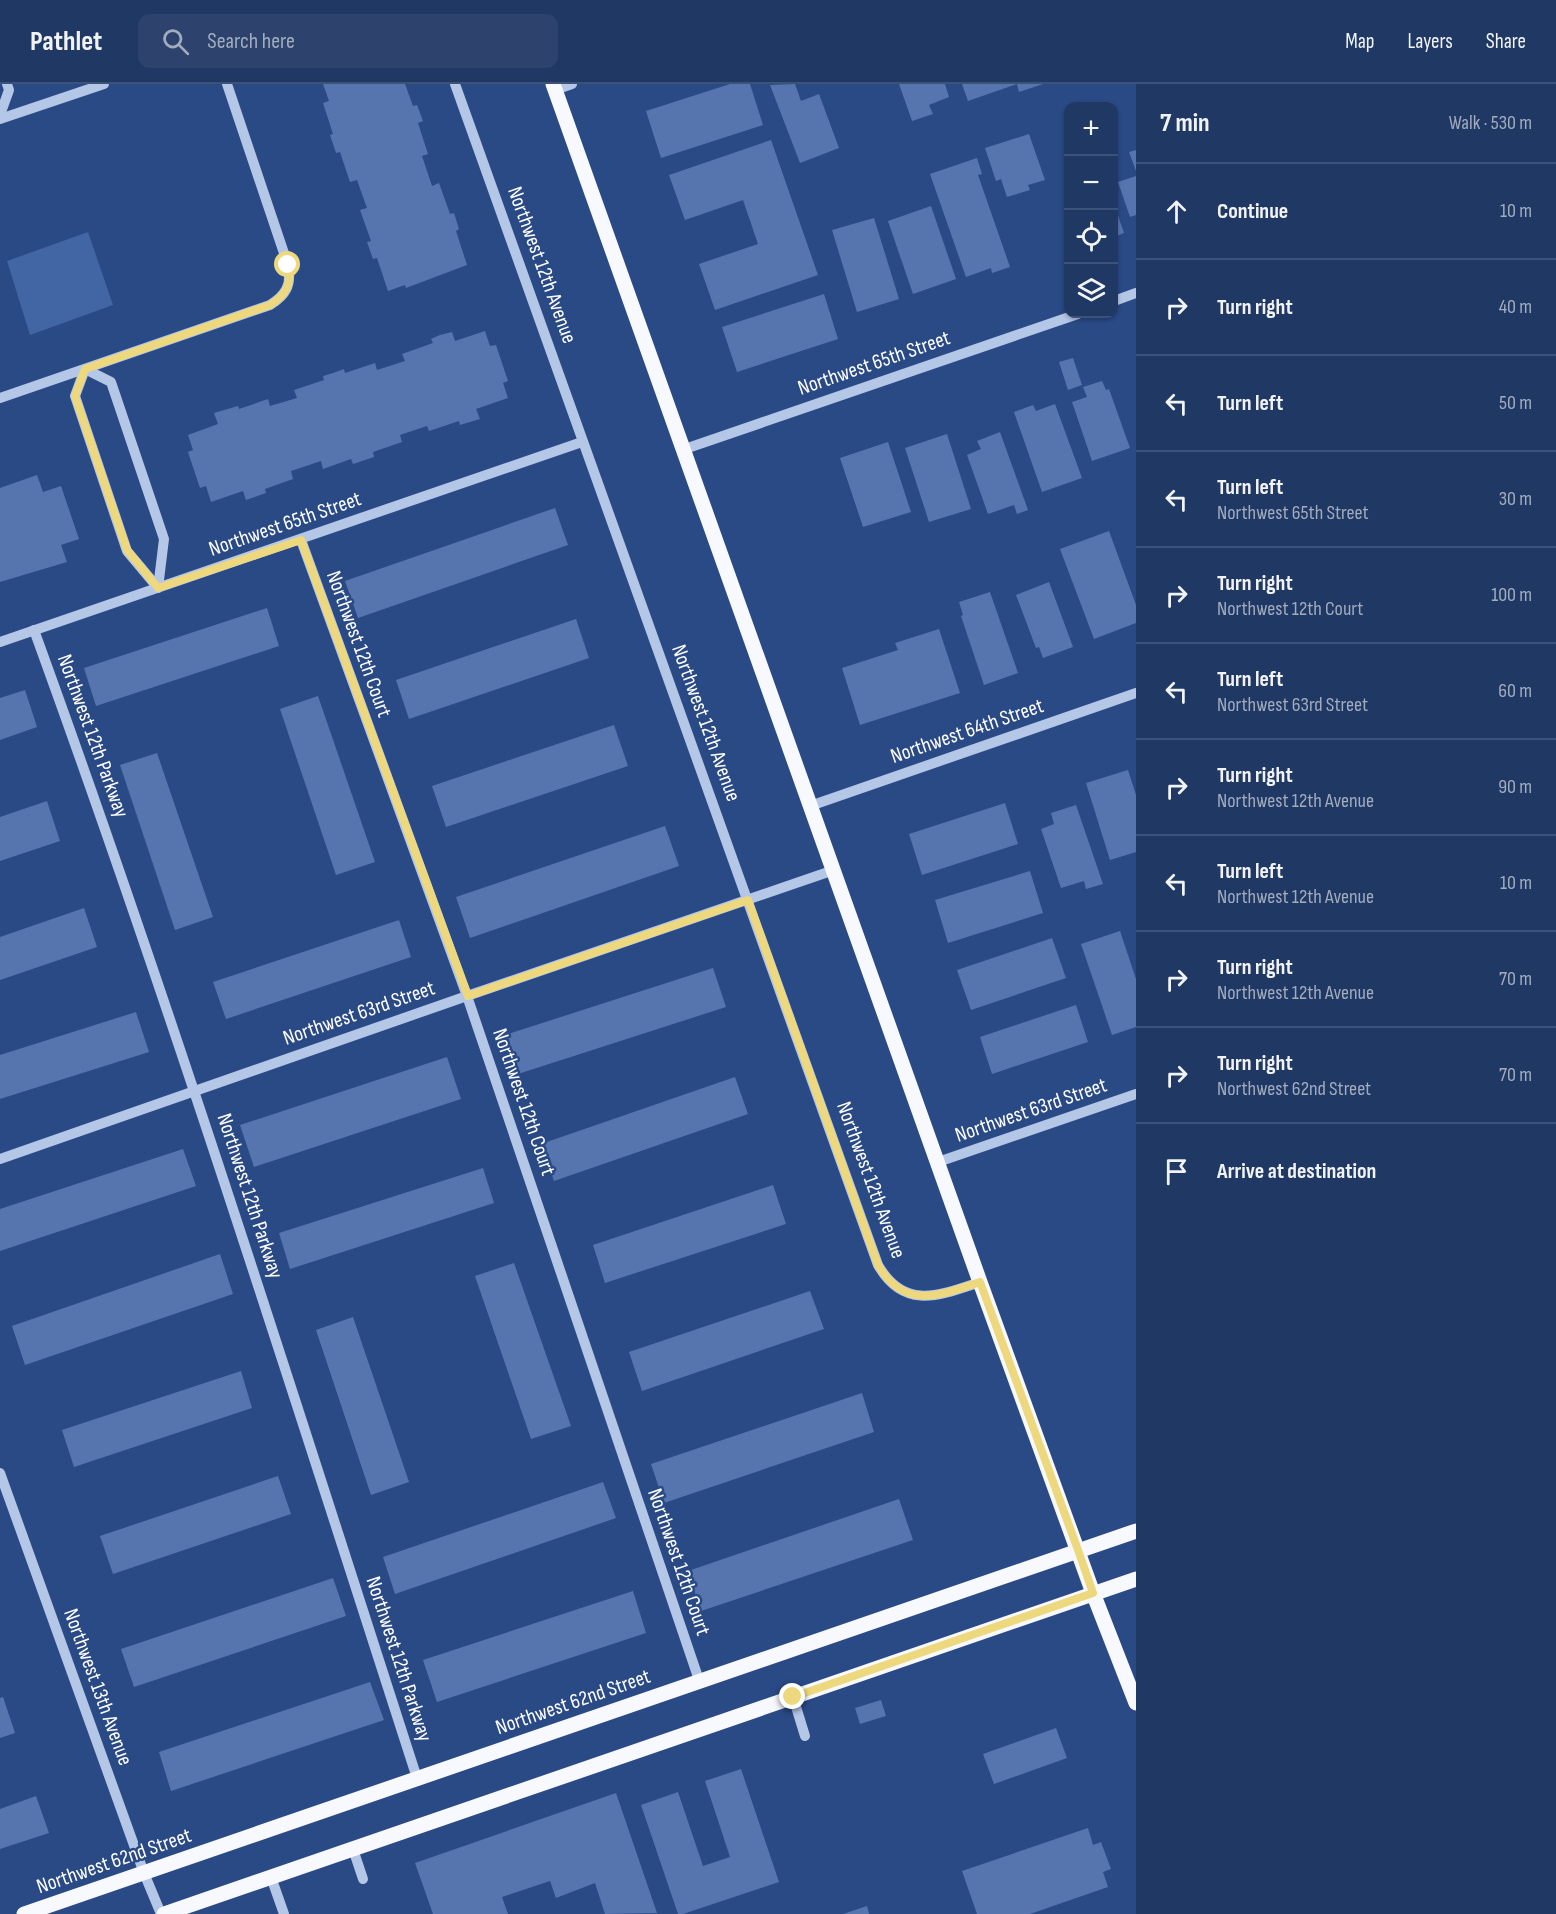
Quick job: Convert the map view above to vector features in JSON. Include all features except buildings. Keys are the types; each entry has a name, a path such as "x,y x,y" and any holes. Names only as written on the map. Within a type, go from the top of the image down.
{"main road":[{"path":"554,87 980,1282 1093,1593 1136,1704"},
{"name":"Northwest 62nd Street","path":"24,1914 1136,1531"},
{"path":"162,1914 1136,1579"}],"street":[{"path":"0,117 9,90 7,84"},
{"path":"0,117 104,84"},
{"path":"0,398 270,305 280,299 288,289 291,279 288,265 227,84"},
{"name":"Northwest 12th Avenue","path":"455,84 878,1265 886,1280 899,1291 915,1296 955,1291 980,1282"},
{"path":"554,87 572,84"},
{"path":"1118,299 1136,293"},
{"name":"Northwest 65th Street","path":"682,450 1066,318"},
{"path":"85,369 75,396 127,550 158,588"},
{"path":"85,369 111,382 164,539 158,588"},
{"name":"Northwest 65th Street","path":"0,642 582,442"},
{"name":"Northwest 12th Court","path":"301,540 468,996 699,1680"},
{"name":"Northwest 12th Parkway","path":"34,630 80,755 196,1091 417,1778"},
{"name":"Northwest 64th Street","path":"810,806 1136,693"},
{"name":"Northwest 63rd Street","path":"0,1159 834,870"},
{"name":"Northwest 63rd Street","path":"938,1162 1136,1094"},
{"name":"Northwest 13th Avenue","path":"0,1473 144,1873 162,1914"},
{"path":"793,1697 805,1736"},
{"path":"353,1849 363,1879"},
{"path":"271,1877 284,1914"}],"shaded area":[{"path":"88,232 113,305 30,335 7,261"}],"route":[{"path":"288,265 291,279 288,289 280,299 270,305 85,369 75,396 127,550 158,588 301,540 468,996 748,900 878,1265 886,1280 899,1291 915,1296 955,1291 980,1282 1078,1550 1093,1593 793,1697"}]}
